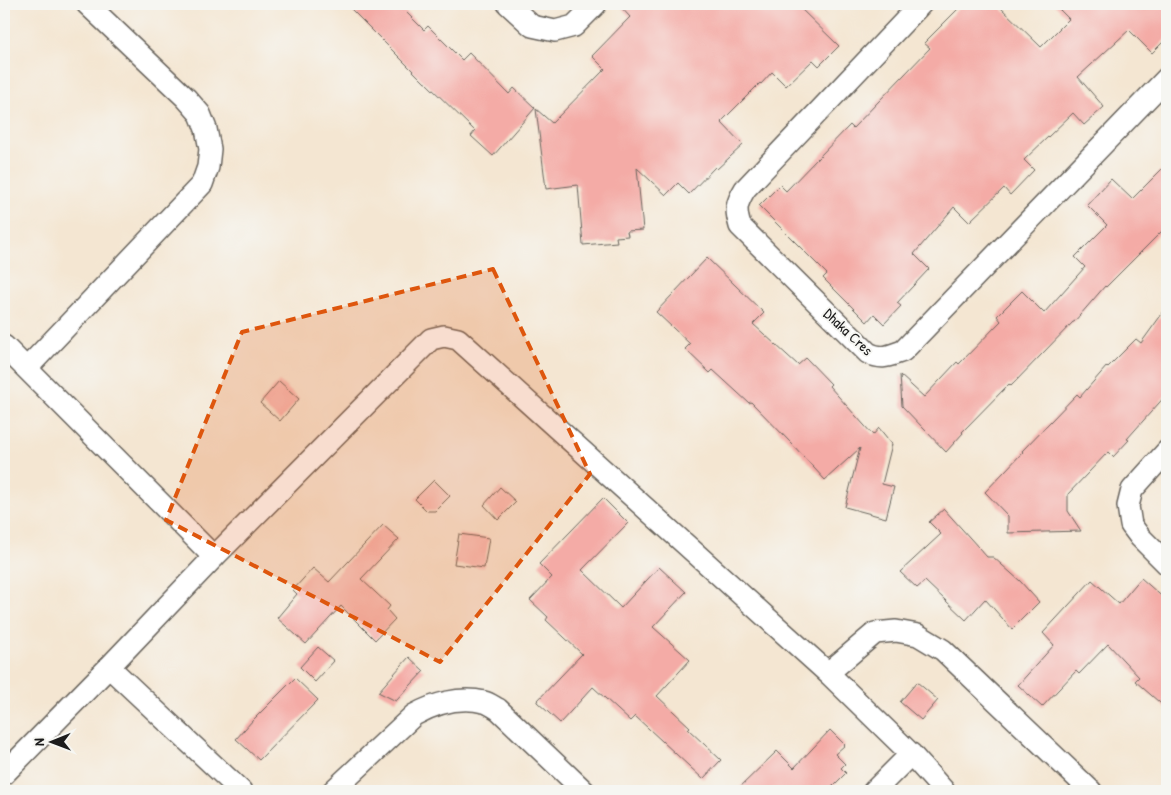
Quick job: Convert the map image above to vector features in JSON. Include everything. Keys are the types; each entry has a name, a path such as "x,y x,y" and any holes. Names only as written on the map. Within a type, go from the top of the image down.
{"street":[{"path":"27,368 202,184 208,167 210,149 206,129 200,114 186,98 87,4"},
{"path":"508,4 532,26 555,31 574,26 596,4"},
{"name":"Dhaka Cres","path":"921,4 745,189 738,200 736,209 740,226 868,353 878,358 903,351 1167,78"},
{"path":"4,774 214,557 431,339 444,336 458,339 828,673 911,754 944,791"},
{"path":"4,346 214,557"},
{"path":"1167,451 1132,490 1128,506 1131,525 1140,537 1167,564"},
{"path":"828,673 875,633 896,631 918,635 943,650 1091,791"},
{"path":"109,667 241,791"},
{"path":"333,791 414,715 429,707 448,702 468,700 484,702 498,709 584,791"},
{"path":"874,791 911,754"}],"highlighted area":[{"path":"493,269 590,474 440,662 166,520 242,332"}],"building":[{"path":"346,4 398,4 424,30 428,26 462,60 469,53 509,94 514,88 535,108 493,156 471,136 475,131"},
{"path":"618,4 796,4 839,46 819,66 813,60 786,86 772,72 760,83 721,122 743,145 717,169 715,167 689,194 678,183 666,195 637,168 643,230 627,231 628,236 616,237 617,242 583,245 578,185 546,189 536,109 552,123 605,69 592,56 630,17"},
{"path":"963,4 997,4 1041,47 1069,19 1054,4 1167,4 1167,38 1152,53 1129,30 1078,77 1104,107 1084,125 1073,113 1024,160 1034,170 1010,195 1004,188 969,222 954,207 914,254 929,269 897,303 901,306 884,324 874,314 867,322 823,278 827,274 759,206 780,185 786,191 850,125 853,128 930,48 924,43"},
{"path":"1167,164 1167,226 1105,286 1074,322 1011,386 1009,384 962,432 946,452 902,406 900,375 924,397 957,362 959,364 1001,321 997,316 1022,291 1044,313 1085,267 1075,257 1107,225 1087,205 1111,179 1132,199"},
{"path":"707,258 764,313 753,324 798,365 806,358 831,384 829,386 873,435 879,428 892,444 882,484 894,487 886,518 845,507 860,448 825,480 751,402 749,403 713,370 710,373 685,349 690,344 656,312"},
{"path":"1167,307 1167,394 1113,457 1108,452 1068,494 1068,511 1081,531 1008,533 1008,516 985,492 1077,394 1080,397 1107,366 1136,339 1141,343"},
{"path":"279,381 299,399 280,421 260,403"},
{"path":"434,480 450,496 435,511 427,511 415,499"},
{"path":"500,487 516,502 498,520 484,505"},
{"path":"603,498 628,523 582,570 621,608 659,567 686,592 653,627 690,660 657,696 721,760 703,779 635,716 630,721 593,687 560,723 537,702 582,654 546,620 548,617 530,600 552,577 539,564"},
{"path":"944,509 987,557 993,557 1020,581 1039,602 1012,629 985,599 966,620 925,581 917,588 900,572 941,534 929,522"},
{"path":"383,525 399,539 361,579 390,606 387,610 395,619 375,640 341,606 306,644 277,618 297,594 293,590 313,568 329,582"},
{"path":"459,534 489,538 484,568 454,564"},
{"path":"1141,578 1167,601 1167,709 1135,681 1139,677 1108,644 1079,674 1076,671 1042,707 1018,685 1054,645 1043,633 1092,580 1119,604"},
{"path":"318,647 334,661 315,682 300,667"},
{"path":"409,657 424,671 396,701 378,692"},
{"path":"295,678 318,700 259,760 236,739"},
{"path":"917,682 938,700 921,720 900,702"},
{"path":"830,730 845,745 835,754 845,764 841,768 846,773 828,791 736,791 777,751 794,768"}]}
